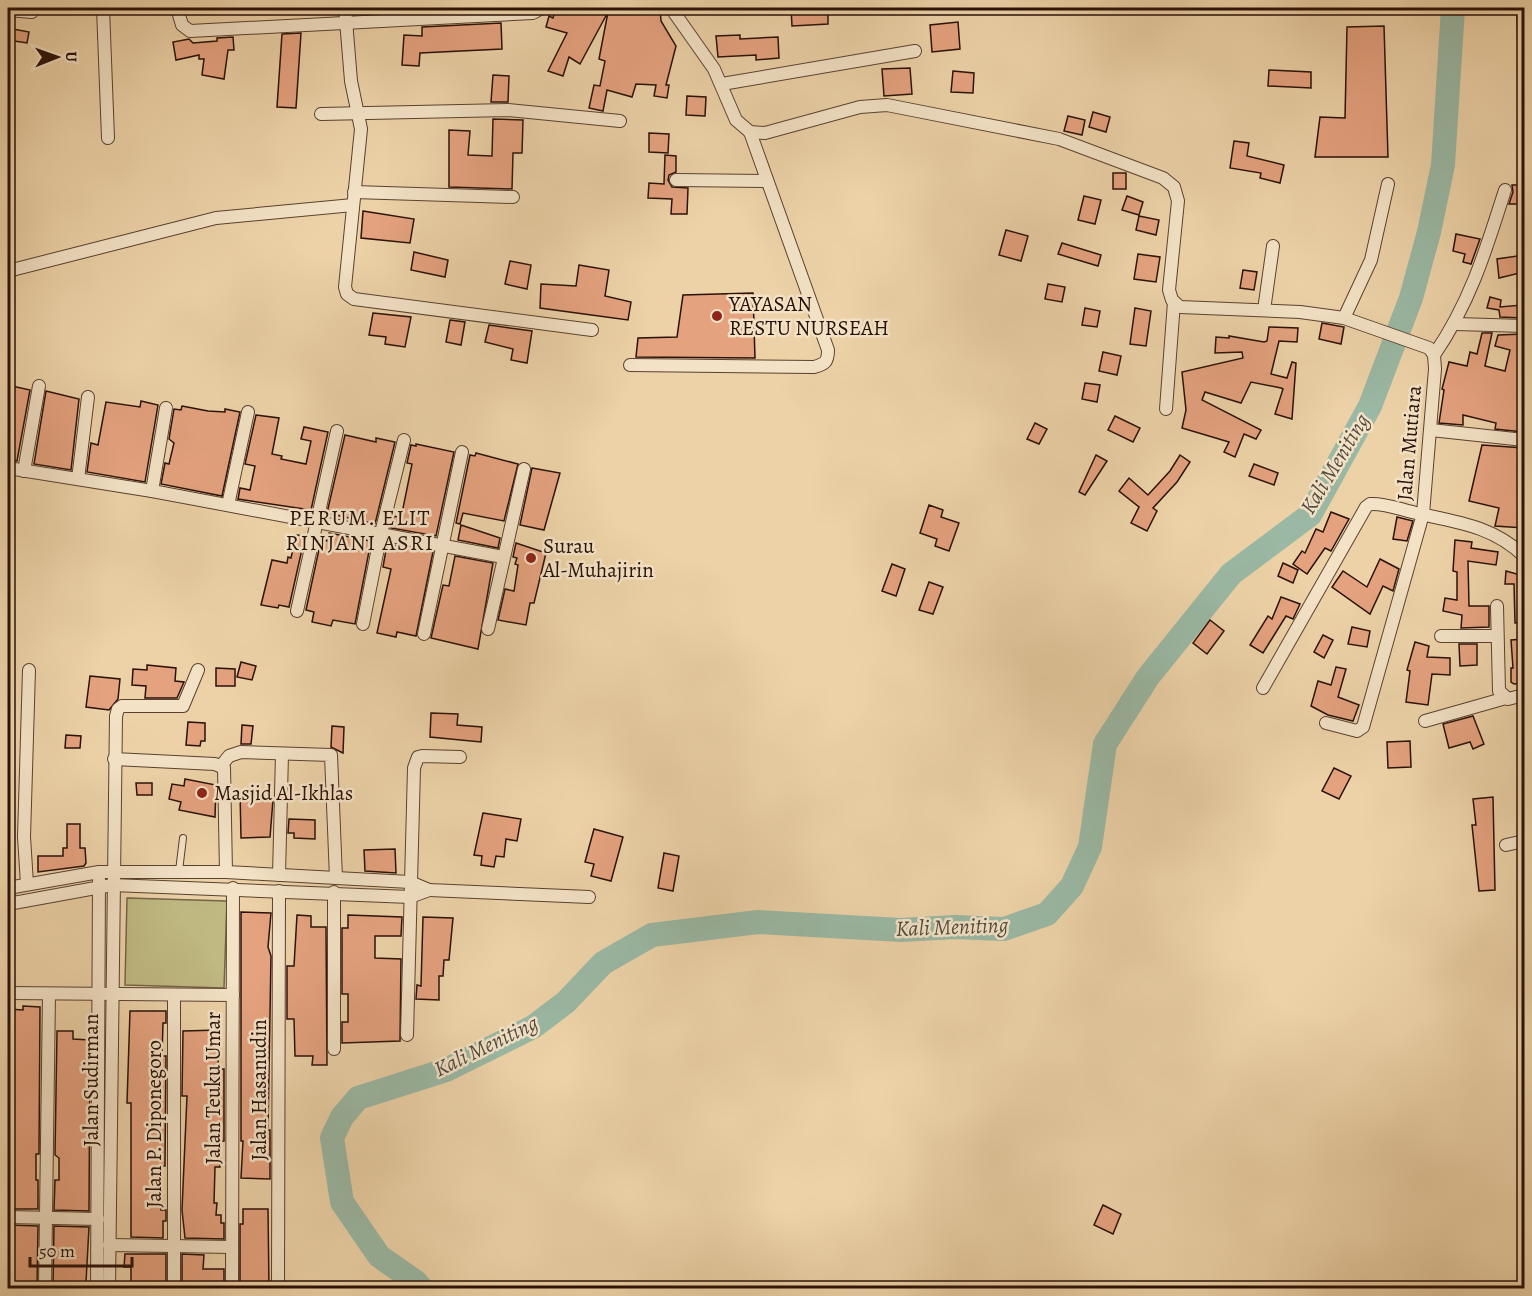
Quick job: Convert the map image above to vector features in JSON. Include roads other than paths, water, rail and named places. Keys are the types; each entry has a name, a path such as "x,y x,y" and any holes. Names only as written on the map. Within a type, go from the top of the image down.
{"street":[{"path":"103,8 108,138"},
{"path":"177,8 181,24 190,31 533,13 542,8"},
{"path":"345,8 351,81 360,112 361,129 345,286 347,294 353,298 592,330"},
{"path":"630,365 814,367 824,364 828,351 750,132 736,120 722,84 705,55 671,8"},
{"path":"1523,8 1524,48"},
{"path":"8,10 32,12"},
{"path":"722,84 915,51"},
{"path":"1524,79 1524,95"},
{"path":"750,132 769,132 860,107 894,106 1059,139 1163,178 1169,182 1177,195 1168,290 1174,302 1166,409"},
{"path":"321,114 508,110 620,121"},
{"path":"676,180 766,181"},
{"path":"1348,318 1371,260 1388,184"},
{"path":"1174,302 1187,309 1264,310 1348,318 1430,351 1456,324 1479,272 1504,190"},
{"path":"8,271 216,218 354,199 513,197"},
{"path":"1264,310 1273,246"},
{"path":"1456,324 1524,326"},
{"name":"Jalan Mutiara","path":"1430,351 1431,430 1423,514 1458,520 1484,529 1506,540 1524,556"},
{"path":"24,471 39,386"},
{"path":"78,479 88,397"},
{"path":"152,490 166,408"},
{"path":"228,506 248,412"},
{"path":"1431,430 1524,440"},
{"path":"297,611 337,431"},
{"path":"363,624 381,533 404,440"},
{"path":"424,634 462,452"},
{"path":"8,468 152,490 503,557"},
{"path":"488,629 524,469"},
{"path":"1263,688 1366,507 1376,504 1423,514 1363,727 1357,731 1326,723"},
{"path":"1497,606 1498,688 1506,698"},
{"path":"1441,636 1497,636"},
{"path":"27,884 24,837 29,670"},
{"name":"Jalan Sudirman","path":"109,1288 105,995 106,885 113,872 114,759 118,709 122,706 183,706 198,670"},
{"path":"1425,721 1524,695"},
{"path":"114,759 221,766 234,753 327,753 332,758 336,878"},
{"path":"279,875 282,754"},
{"path":"407,1035 410,882 416,762 422,756 460,757"},
{"path":"221,766 226,773 226,872"},
{"path":"1506,845 1524,841"},
{"path":"99,872 106,885"},
{"path":"8,888 99,872 226,872 410,882 429,890 589,897"},
{"path":"8,904 106,885 233,888 410,897 429,890"},
{"name":"Jalan Teuku Umar","path":"232,1288 233,888"},
{"name":"Jalan Hasanudin","path":"278,1288 279,891"},
{"path":"334,892 334,1049"},
{"path":"8,993 233,995"},
{"path":"45,1288 49,994"},
{"path":"97,1288 105,995"},
{"name":"Jalan P. Diponegoro","path":"174,995 174,1288"},
{"path":"8,1217 98,1219"},
{"path":"109,1245 232,1247"}],"lane":[{"path":"179,872 183,838"}],"waterway":[{"name":"Kali Meniting","path":"421,1288 379,1256 342,1202 332,1138 342,1117 358,1098 446,1070 533,1027 566,1002 603,963 652,935 758,922 901,930 955,927 1004,929 1047,914 1072,886 1090,847 1105,744 1148,677 1231,574 1310,515 1370,406 1411,298 1429,232 1443,165 1453,8"}],"place":[{"name":"YAYASAN RESTU NURSEAH","path":"717,316"},
{"name":"Surau Al-Muhajirin","path":"531,558"},
{"name":"Masjid Al-Ikhlas","path":"202,793"}],"district":[{"name":"PERUM. ELIT RINJANI ASRI","path":"360,530"}]}
